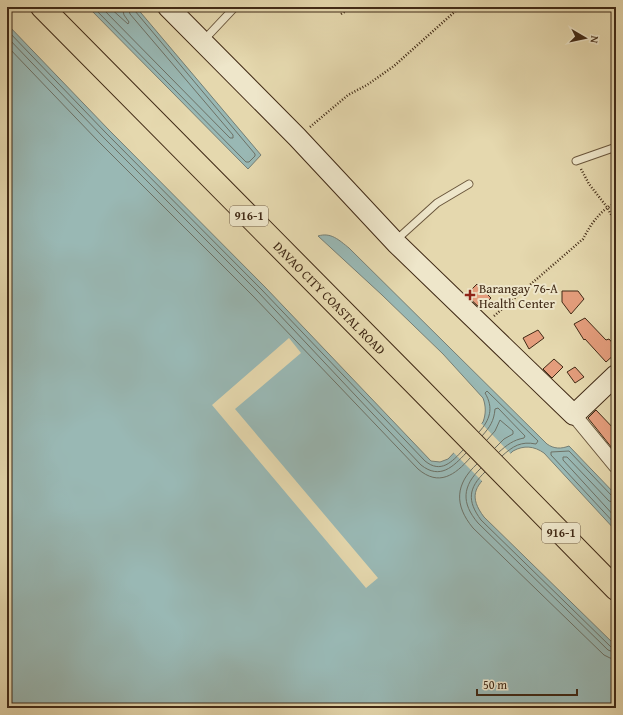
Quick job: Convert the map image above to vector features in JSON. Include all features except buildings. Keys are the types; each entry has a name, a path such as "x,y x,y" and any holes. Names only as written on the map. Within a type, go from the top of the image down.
{"main road":[{"name":"DAVAO CITY COASTAL ROAD","path":"42,7 455,424 616,589"}],"street":[{"path":"168,7 297,137 394,241 483,325 574,415 616,466"},
{"path":"574,415 616,375"}],"lane":[{"path":"202,41 235,7"},
{"path":"576,161 616,147"},
{"path":"394,241 437,203 469,184"}],"path":[{"path":"341,14 352,7"},
{"path":"297,137 348,95 368,85 394,66 460,7"},
{"path":"576,161 589,184 607,207 616,224"},
{"path":"483,325 583,239 592,223 607,207 616,203"}],"water":[{"path":"88,7 136,7 261,155 248,169"},
{"path":"7,24 109,130 265,287 431,461 440,462 448,459 483,422 485,416 485,404 483,398 443,354 318,236 331,236 349,248 547,444 558,448 569,446 616,495 616,531 544,453 533,448 525,447 513,451 485,477 477,488 475,498 476,504 484,517 616,646 616,708 7,708"}],"pier":[{"path":"289,338 301,353 235,409 378,578 366,588 212,405"},
{"path":"480,422 512,455 483,482 453,452"}],"place":[{"name":"Barangay 76-A Health Center","path":"470,295"}]}
